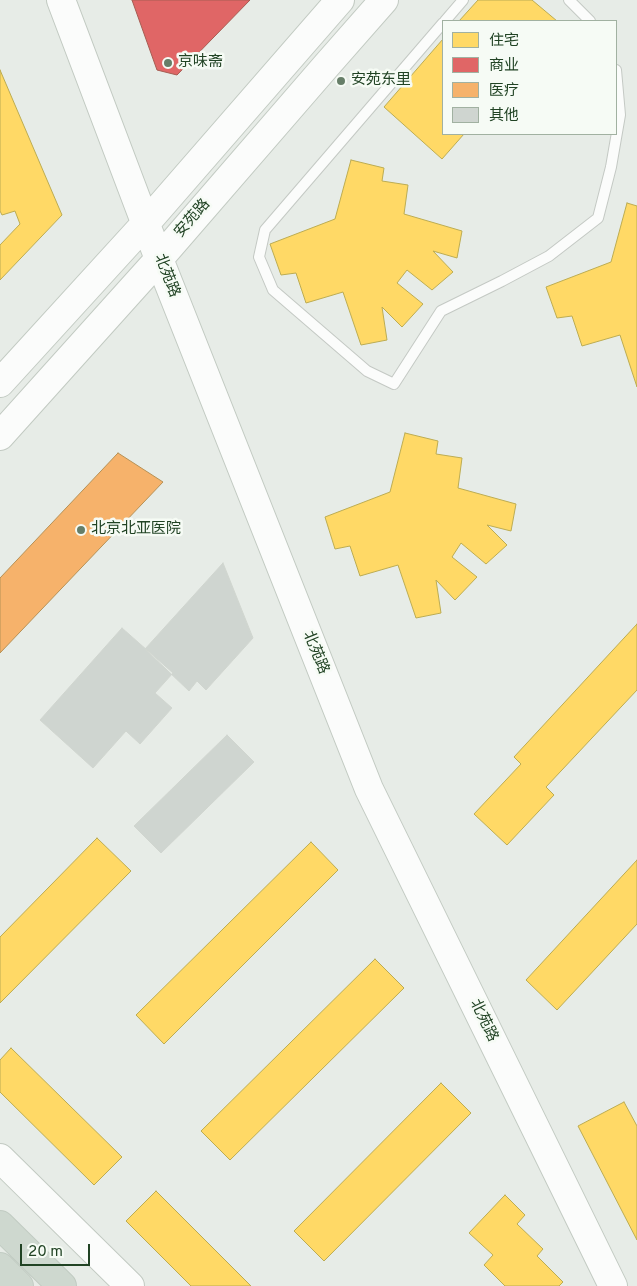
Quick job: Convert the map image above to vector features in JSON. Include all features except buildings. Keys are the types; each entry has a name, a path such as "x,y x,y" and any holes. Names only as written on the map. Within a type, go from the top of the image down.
{"main road":[{"path":"0,1225 62,1286"},
{"path":"0,1268 18,1286"}],"street":[{"name":"北苑路","path":"61,0 159,259 369,789 613,1286"},
{"path":"0,383 146,223 340,0"},
{"name":"安苑路","path":"0,436 159,259 384,0"},
{"path":"0,1158 130,1286"}],"lane":[{"path":"446,20 463,0"},
{"path":"568,0 589,20"},
{"path":"442,24 265,230 259,257 273,290 367,371 394,384 441,311 549,256 598,218 611,167 616,135"},
{"path":"617,81 620,114 617,132"}],"place":[{"name":"京味斋","path":"168,63"},
{"name":"安苑东里","path":"341,81"},
{"name":"北京北亚医院","path":"81,530"}]}
